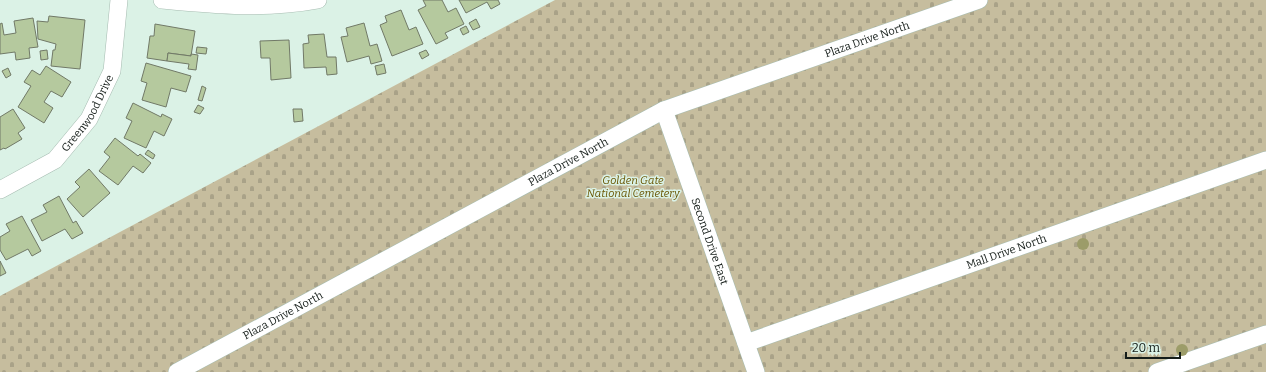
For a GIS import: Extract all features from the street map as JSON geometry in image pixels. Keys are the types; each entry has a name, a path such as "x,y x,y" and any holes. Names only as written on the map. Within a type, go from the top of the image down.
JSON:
{"street":[{"name":"Greenwood Drive","path":"0,190 55,160 89,119 112,70 119,0"},
{"path":"162,0 226,6 294,4 318,0"},
{"name":"Plaza Drive North","path":"178,372 664,110 979,0"},
{"name":"Second Drive East","path":"664,110 756,372"},
{"name":"Mall Drive North","path":"746,343 1266,160"},
{"path":"1157,372 1266,334"}],"green space":[{"name":"Golden Gate National Cemetery","path":"555,0 1266,0 1266,372 0,372 0,296"}],"building":[{"path":"423,0 442,0 448,12 456,8 464,24 445,33 448,38 436,44 418,10 426,6"},
{"path":"459,0 498,0 500,4 491,9 487,2 466,13"},
{"path":"401,10 409,30 416,27 423,44 392,56 380,25 387,22 385,16"},
{"path":"49,16 85,20 80,69 51,66 53,50 55,50 56,44 38,39 37,21 48,22"},
{"path":"33,18 38,47 29,48 30,58 16,60 15,52 0,54 0,24 2,23 4,35 16,33 14,21"},
{"path":"476,19 480,27 473,30 469,23"},
{"path":"364,23 370,46 377,44 382,61 371,64 369,56 347,62 341,37 348,36 346,28"},
{"path":"155,24 195,31 191,56 168,53 167,61 147,58 150,36 154,36"},
{"path":"466,26 469,32 463,35 460,29"},
{"path":"324,34 327,57 336,57 337,74 327,75 326,67 304,68 303,44 309,43 308,35"},
{"path":"289,40 291,78 271,80 270,58 261,58 260,41"},
{"path":"197,47 207,48 206,54 196,53"},
{"path":"47,50 48,59 41,60 40,51"},
{"path":"426,50 429,55 422,59 419,53"},
{"path":"168,53 191,56 191,54 198,55 196,70 188,69 189,64 167,61"},
{"path":"146,63 191,76 186,92 171,88 166,107 142,100 147,83 141,81"},
{"path":"384,64 386,73 377,75 375,66"},
{"path":"46,66 71,82 62,97 51,91 44,102 53,108 44,123 18,107 31,86 24,82 32,70 40,75"},
{"path":"8,68 11,75 6,78 2,71"},
{"path":"202,86 206,88 202,101 198,100"},
{"path":"133,103 161,117 162,114 172,119 164,136 154,131 146,148 124,138 132,121 126,118"},
{"path":"198,105 204,108 200,114 194,112"},
{"path":"13,109 25,128 18,133 22,139 5,149 0,150 0,117"},
{"path":"293,109 302,109 303,121 294,122"},
{"path":"115,138 138,156 140,154 151,163 143,173 133,166 118,185 99,171 110,157 104,152"},
{"path":"148,150 155,155 153,159 145,154"},
{"path":"89,169 110,193 83,217 67,199 80,187 75,182"},
{"path":"59,196 73,223 76,221 83,233 72,239 65,229 42,241 31,220 47,212 43,205"},
{"path":"22,216 41,251 32,256 28,249 6,260 0,250 0,237 10,231 6,224"},
{"path":"0,261 6,273 0,276"}]}
